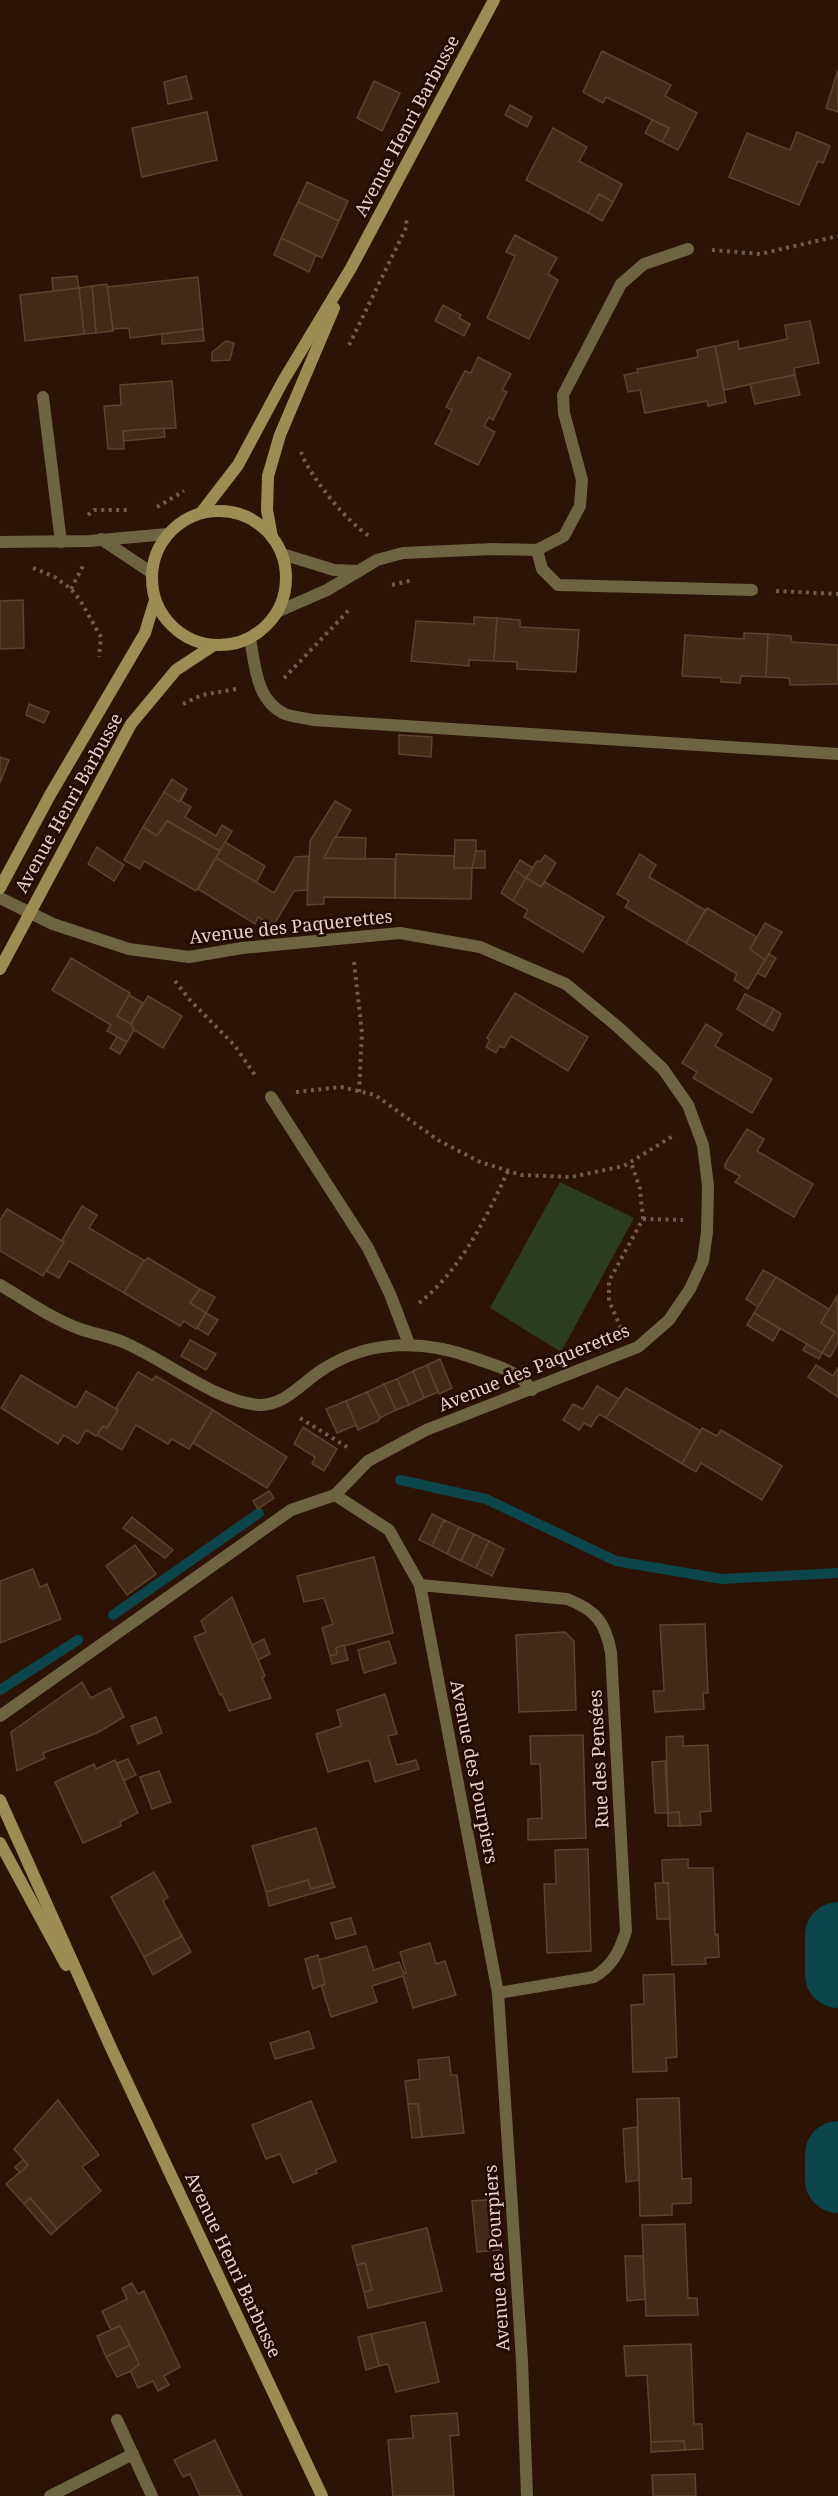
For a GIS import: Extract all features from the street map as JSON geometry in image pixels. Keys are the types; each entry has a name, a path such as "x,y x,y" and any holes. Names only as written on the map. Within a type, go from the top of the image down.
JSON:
{"main road":[{"name":"Avenue Henri Barbusse","path":"201,513 238,465 283,381 351,268 494,0"},
{"name":"Avenue Henri Barbusse","path":"272,537 267,510 268,476 280,435 351,268"},
{"name":"Avenue Henri Barbusse","path":"250,638 232,644 214,645 189,639 168,623 155,600 152,573 157,554 167,534 183,521 201,513 221,511 240,514 257,523 272,537 282,554 288,580 279,611"},
{"name":"Avenue Henri Barbusse","path":"0,888 50,795 145,633 155,600"},
{"path":"250,638 279,611"},
{"name":"Avenue Henri Barbusse","path":"0,969 131,724 176,669 214,645"},
{"name":"Avenue Henri Barbusse","path":"0,1800 112,2050 322,2496"},
{"name":"Avenue Henri Barbusse","path":"0,1843 112,2050"}],"street":[{"path":"279,611 327,590 377,560 403,553 492,549 537,550 564,536 580,507 582,480 564,413 563,395 621,284 644,264 688,249"},
{"path":"43,397 61,542"},
{"path":"0,542 61,542 167,534"},
{"path":"101,540 152,573"},
{"path":"537,550 542,569 558,585 752,590"},
{"path":"282,554 334,570 360,571"},
{"path":"250,638 259,685 272,705 285,714 325,720 838,754"},
{"name":"Avenue des Paquerettes","path":"0,898 53,924 129,949 189,957 242,948 400,933 480,947 566,984 618,1027 663,1069 688,1105 703,1145 708,1186 708,1221 703,1261 690,1289 669,1320 632,1350 426,1431 368,1461 335,1495"},
{"path":"271,1097 368,1248 400,1318 409,1344"},
{"path":"0,1285 61,1320 78,1328 122,1341 222,1395 240,1402 261,1405 276,1402 325,1368 350,1356 378,1347 409,1344 446,1348 516,1373 532,1390"},
{"path":"0,1716 291,1510 335,1495"},
{"name":"Avenue des Pourpiers","path":"335,1495 389,1530 420,1585 498,1993 522,2361 527,2496"},
{"name":"Rue des Pensées","path":"420,1585 567,1599 587,1606 601,1621 611,1652 626,1931 620,1950 605,1970 594,1977 498,1993"},
{"path":"117,2420 152,2496"},
{"path":"50,2496 133,2454"}],"path":[{"path":"346,350 407,226"},
{"path":"688,249 760,254 838,236"},
{"path":"301,442 301,454 316,480 359,530 369,536 379,538"},
{"path":"150,510 162,506 189,488"},
{"path":"94,510 139,510"},
{"path":"71,589 84,564"},
{"path":"27,566 56,577 80,600 101,637 98,663"},
{"path":"388,586 417,579"},
{"path":"752,590 838,594"},
{"path":"282,680 350,609 359,603"},
{"path":"178,708 202,695 238,689"},
{"path":"350,937 362,1033 359,1092"},
{"path":"171,955 174,980 235,1047 271,1097 341,1087 375,1095 438,1140 480,1162 522,1175 571,1176 624,1166 695,1123"},
{"path":"631,1162 640,1189 643,1219 609,1281 609,1301 632,1350"},
{"path":"400,1318 427,1297 450,1270 480,1229 508,1171"},
{"path":"643,1219 708,1221"},
{"path":"276,1402 368,1461"}],"green space":[{"path":"560,1182 634,1218 561,1352 490,1308"}],"building":[{"path":"602,51 671,85 665,96 697,113 678,150 662,142 669,128 606,97 603,103 583,92"},
{"path":"838,70 838,112 826,108"},
{"path":"186,76 192,99 168,104 164,82"},
{"path":"374,81 400,93 382,131 357,118"},
{"path":"510,105 532,117 527,127 505,115"},
{"path":"207,112 217,160 142,177 132,128"},
{"path":"652,120 669,128 662,142 645,133"},
{"path":"553,128 587,147 579,161 622,184 613,202 599,194 588,213 526,180"},
{"path":"797,132 830,146 823,163 818,161 799,205 729,177 747,133 790,150"},
{"path":"307,182 348,201 339,221 298,202"},
{"path":"599,194 613,202 602,221 588,213"},
{"path":"298,202 339,221 322,258 281,238"},
{"path":"515,235 557,258 548,274 558,280 529,339 487,318 515,256 506,252"},
{"path":"281,238 316,255 309,272 274,255"},
{"path":"77,276 79,288 53,292 52,278"},
{"path":"198,277 203,329 130,338 129,328 113,329 107,287"},
{"path":"107,284 113,331 96,333 92,286"},
{"path":"92,286 96,333 84,334 79,288"},
{"path":"79,288 84,334 25,341 20,295"},
{"path":"443,305 461,315 459,318 470,324 464,336 435,321"},
{"path":"810,321 819,363 794,368 795,375 724,390 715,346 738,341 739,349 787,339 785,325"},
{"path":"203,329 204,341 162,344 162,334"},
{"path":"226,341 234,343 230,360 212,361 212,352"},
{"path":"715,346 726,402 708,406 707,401 645,413 640,390 628,392 624,375 638,372 637,369 698,357 697,350"},
{"path":"478,357 511,374 502,390 507,392 493,420 489,417 484,426 495,432 478,465 435,444 452,410 446,407 465,371 471,373"},
{"path":"795,375 800,395 755,404 750,384"},
{"path":"172,381 176,428 123,431 124,449 108,449 104,406 121,405 120,385"},
{"path":"164,428 165,437 124,441 123,431"},
{"path":"23,600 24,648 0,649 0,601"},
{"path":"474,617 497,618 494,661 469,660 469,666 411,661 416,621 474,624"},
{"path":"497,618 520,620 520,627 579,630 576,672 517,669 517,662 494,661"},
{"path":"744,633 768,634 766,677 741,676 740,683 721,682 721,678 682,676 685,635 744,639"},
{"path":"768,634 791,636 792,642 838,645 838,684 790,685 789,678 766,677"},
{"path":"29,704 49,712 44,723 26,715"},
{"path":"399,735 432,737 431,757 399,754"},
{"path":"0,757 9,760 0,783"},
{"path":"172,779 187,789 179,802 164,792"},
{"path":"187,789 181,801 191,807 185,817 216,836 222,825 232,831 220,851 167,821 157,836 143,827 164,792 179,802"},
{"path":"335,801 351,810 324,858 395,859 395,898 324,897 324,904 307,905 310,841"},
{"path":"167,821 220,851 196,891 144,861 140,869 124,860 143,827 157,836"},
{"path":"335,837 366,838 365,859 324,858"},
{"path":"455,840 476,840 476,857 472,868 454,868"},
{"path":"225,842 265,866 256,883 216,858"},
{"path":"97,847 124,865 114,881 88,864"},
{"path":"476,851 485,851 485,868 472,868"},
{"path":"396,854 454,856 454,868 472,868 471,899 395,898"},
{"path":"640,854 656,865 649,877 705,910 686,943 625,907 629,901 617,894"},
{"path":"545,855 556,863 541,887 526,878 537,861 540,862"},
{"path":"309,856 307,890 294,891 273,926 258,917 255,924 198,889 216,858 274,893 295,857"},
{"path":"520,860 533,868 526,878 514,870"},
{"path":"514,870 526,878 513,901 501,893"},
{"path":"526,878 541,887 545,882 604,917 583,952 524,917 528,910 513,901"},
{"path":"707,908 757,937 750,949 765,960 748,989 734,980 737,974 686,943"},
{"path":"765,923 782,932 765,960 750,949"},
{"path":"769,954 776,958 765,977 757,973"},
{"path":"71,958 130,993 117,1016 131,1024 134,1030 127,1042 107,1031 111,1025 52,990"},
{"path":"515,993 588,1037 568,1071 511,1036 504,1048 500,1046 496,1053 486,1047 490,1040 487,1038"},
{"path":"745,994 774,1009 764,1026 737,1009"},
{"path":"129,995 143,1003 131,1024 117,1016"},
{"path":"148,996 182,1016 163,1048 134,1030 131,1024"},
{"path":"774,1009 781,1014 773,1031 764,1026"},
{"path":"706,1024 722,1034 715,1046 772,1079 752,1113 693,1078 697,1072 682,1063"},
{"path":"117,1037 127,1042 120,1054 110,1048"},
{"path":"747,1129 764,1139 757,1151 813,1184 794,1217 735,1182 740,1176 725,1168 725,1164"},
{"path":"82,1206 97,1215 89,1228 145,1261 124,1293 69,1261 59,1278 46,1271"},
{"path":"7,1209 64,1242 43,1276 0,1251 0,1220"},
{"path":"148,1258 200,1289 190,1303 206,1313 196,1329 184,1321 180,1326 124,1293 143,1262"},
{"path":"763,1270 776,1277 758,1307 746,1299"},
{"path":"776,1277 829,1309 821,1323 835,1332 822,1353 754,1313"},
{"path":"200,1289 215,1297 206,1313 190,1303"},
{"path":"837,1296 838,1343 830,1357 822,1353 835,1332 821,1323"},
{"path":"206,1313 218,1320 208,1335 197,1328"},
{"path":"754,1313 780,1329 773,1341 747,1325"},
{"path":"190,1340 216,1354 206,1370 181,1356"},
{"path":"807,1344 822,1353 819,1359 803,1350"},
{"path":"440,1359 452,1388 439,1394 427,1365"},
{"path":"427,1365 438,1392 424,1398 413,1371"},
{"path":"816,1365 833,1376 838,1368 838,1397 808,1377"},
{"path":"413,1371 424,1398 409,1405 397,1379"},
{"path":"138,1372 152,1380 156,1376 213,1410 189,1449 172,1439 168,1444 136,1425 122,1450 97,1435 103,1426 107,1428 118,1410 116,1408"},
{"path":"21,1375 76,1408 86,1391 118,1410 107,1428 103,1426 96,1436 86,1430 78,1444 64,1435 58,1444 1,1408"},
{"path":"397,1379 409,1405 396,1410 384,1384"},
{"path":"384,1384 396,1410 380,1418 367,1392"},
{"path":"597,1386 619,1399 606,1418 599,1414 591,1427 584,1423 579,1430 563,1420 573,1404 583,1409"},
{"path":"626,1388 701,1431 682,1464 606,1418"},
{"path":"367,1392 380,1418 358,1430 346,1401"},
{"path":"346,1401 356,1425 337,1433 326,1409"},
{"path":"213,1410 287,1457 267,1488 193,1443"},
{"path":"303,1427 337,1449 324,1471 312,1464 315,1457 294,1444"},
{"path":"702,1428 717,1436 721,1430 782,1466 762,1500 701,1463 696,1472 682,1464"},
{"path":"269,1491 274,1498 258,1509 253,1501"},
{"path":"432,1514 444,1520 432,1546 419,1540"},
{"path":"132,1517 173,1550 165,1558 123,1528"},
{"path":"444,1520 459,1527 447,1554 432,1546"},
{"path":"459,1527 474,1534 461,1561 447,1554"},
{"path":"474,1534 489,1541 476,1568 461,1561"},
{"path":"489,1541 504,1549 492,1576 476,1568"},
{"path":"135,1545 156,1574 127,1595 106,1566"},
{"path":"374,1557 393,1633 336,1648 337,1654 330,1656 322,1628 333,1624 324,1598 304,1602 297,1576"},
{"path":"33,1569 40,1587 47,1584 61,1619 0,1643 0,1581"},
{"path":"232,1597 265,1676 262,1677 271,1698 229,1711 194,1637 206,1632 201,1621"},
{"path":"705,1624 708,1693 703,1693 704,1709 655,1712 653,1691 664,1691 660,1625"},
{"path":"565,1632 574,1641 576,1710 519,1712 516,1635"},
{"path":"264,1639 270,1654 258,1660 252,1645"},
{"path":"389,1641 396,1663 364,1673 358,1650"},
{"path":"344,1645 348,1660 332,1664 330,1656 337,1654 336,1648"},
{"path":"82,1682 91,1698 110,1688 124,1717 97,1733 43,1753 45,1758 17,1771 11,1732"},
{"path":"385,1694 397,1734 388,1736 397,1765 416,1760 419,1769 375,1782 369,1760 328,1772 316,1734 341,1726 337,1710"},
{"path":"156,1717 162,1733 138,1744 131,1726"},
{"path":"583,1735 586,1838 528,1840 528,1819 542,1818 540,1764 531,1764 530,1736"},
{"path":"683,1736 683,1746 708,1745 711,1811 700,1812 701,1825 680,1826 679,1812 668,1813 666,1737"},
{"path":"128,1759 136,1775 123,1781 117,1763"},
{"path":"115,1760 138,1813 120,1822 121,1826 83,1843 55,1782 94,1764 96,1769"},
{"path":"665,1761 668,1813 655,1813 652,1762"},
{"path":"159,1771 171,1802 152,1809 140,1777"},
{"path":"679,1812 680,1826 668,1826 668,1813"},
{"path":"316,1828 333,1883 311,1889 308,1880 266,1892 252,1846"},
{"path":"588,1849 591,1951 547,1953 544,1884 556,1884 555,1850"},
{"path":"688,1859 688,1868 713,1868 715,1935 718,1934 719,1957 705,1958 706,1964 672,1965 668,1883 663,1883 662,1860"},
{"path":"154,1872 168,1897 163,1901 182,1936 144,1957 111,1897"},
{"path":"308,1880 311,1889 333,1883 335,1887 269,1906 266,1892"},
{"path":"655,1883 668,1883 670,1919 657,1919"},
{"path":"351,1918 356,1934 336,1939 331,1923"},
{"path":"182,1936 191,1952 153,1975 144,1957"},
{"path":"430,1943 436,1964 445,1961 456,1995 413,2008 403,1976 372,1986 377,2002 331,2017 321,1985 325,1984 318,1960 366,1946 374,1970 399,1962 404,1974 406,1973 400,1952"},
{"path":"318,1955 325,1984 313,1989 305,1959"},
{"path":"674,1974 677,2057 666,2058 667,2071 633,2072 631,2005 644,2004 643,1975"},
{"path":"309,2031 314,2048 275,2059 270,2043"},
{"path":"449,2057 451,2075 457,2075 464,2133 422,2137 418,2104 408,2104 405,2081 420,2079 418,2060"},
{"path":"679,2098 682,2179 691,2178 691,2203 672,2204 672,2215 640,2216 637,2099"},
{"path":"58,2100 99,2155 82,2167 101,2191 57,2229 30,2198 24,2204 6,2184 28,2165 14,2149"},
{"path":"311,2101 336,2161 316,2170 317,2173 293,2183 280,2154 266,2159 252,2125"},
{"path":"408,2104 418,2104 422,2137 412,2138"},
{"path":"637,2127 639,2180 626,2182 623,2129"},
{"path":"23,2160 28,2165 20,2173 15,2167"},
{"path":"30,2198 57,2229 51,2235 24,2204"},
{"path":"496,2199 500,2250 477,2252 472,2201"},
{"path":"685,2224 688,2298 697,2298 698,2315 646,2316 642,2225"},
{"path":"427,2228 442,2291 368,2308 364,2292 372,2290 365,2263 357,2265 352,2246"},
{"path":"625,2256 643,2256 645,2299 627,2301"},
{"path":"365,2263 372,2290 364,2292 357,2265"},
{"path":"132,2283 138,2294 144,2291 180,2367 164,2376 169,2385 158,2391 153,2381 138,2388 130,2370 139,2364 120,2326 111,2330 102,2311 127,2299 122,2288"},
{"path":"425,2322 439,2382 396,2392 388,2364 379,2366 371,2334"},
{"path":"120,2326 130,2345 106,2357 97,2336"},
{"path":"371,2334 379,2366 366,2370 358,2337"},
{"path":"691,2344 694,2424 702,2424 703,2449 685,2450 684,2441 651,2442 647,2375 626,2376 624,2346"},
{"path":"130,2345 139,2364 131,2371 117,2377 106,2357"},
{"path":"457,2413 459,2435 450,2436 454,2496 393,2496 388,2440 413,2438 411,2416"},
{"path":"215,2440 242,2496 200,2496 190,2474 183,2477 174,2460"},
{"path":"684,2441 685,2450 651,2452 651,2442"},
{"path":"695,2474 696,2496 653,2496 652,2475"}],"waterway":[{"path":"400,1480 486,1499 616,1561 722,1579 838,1573"},
{"path":"113,1615 259,1513"},
{"path":"0,1690 78,1640"},
{"path":"838,1935 838,1975"},
{"path":"838,2154 838,2180"}]}
